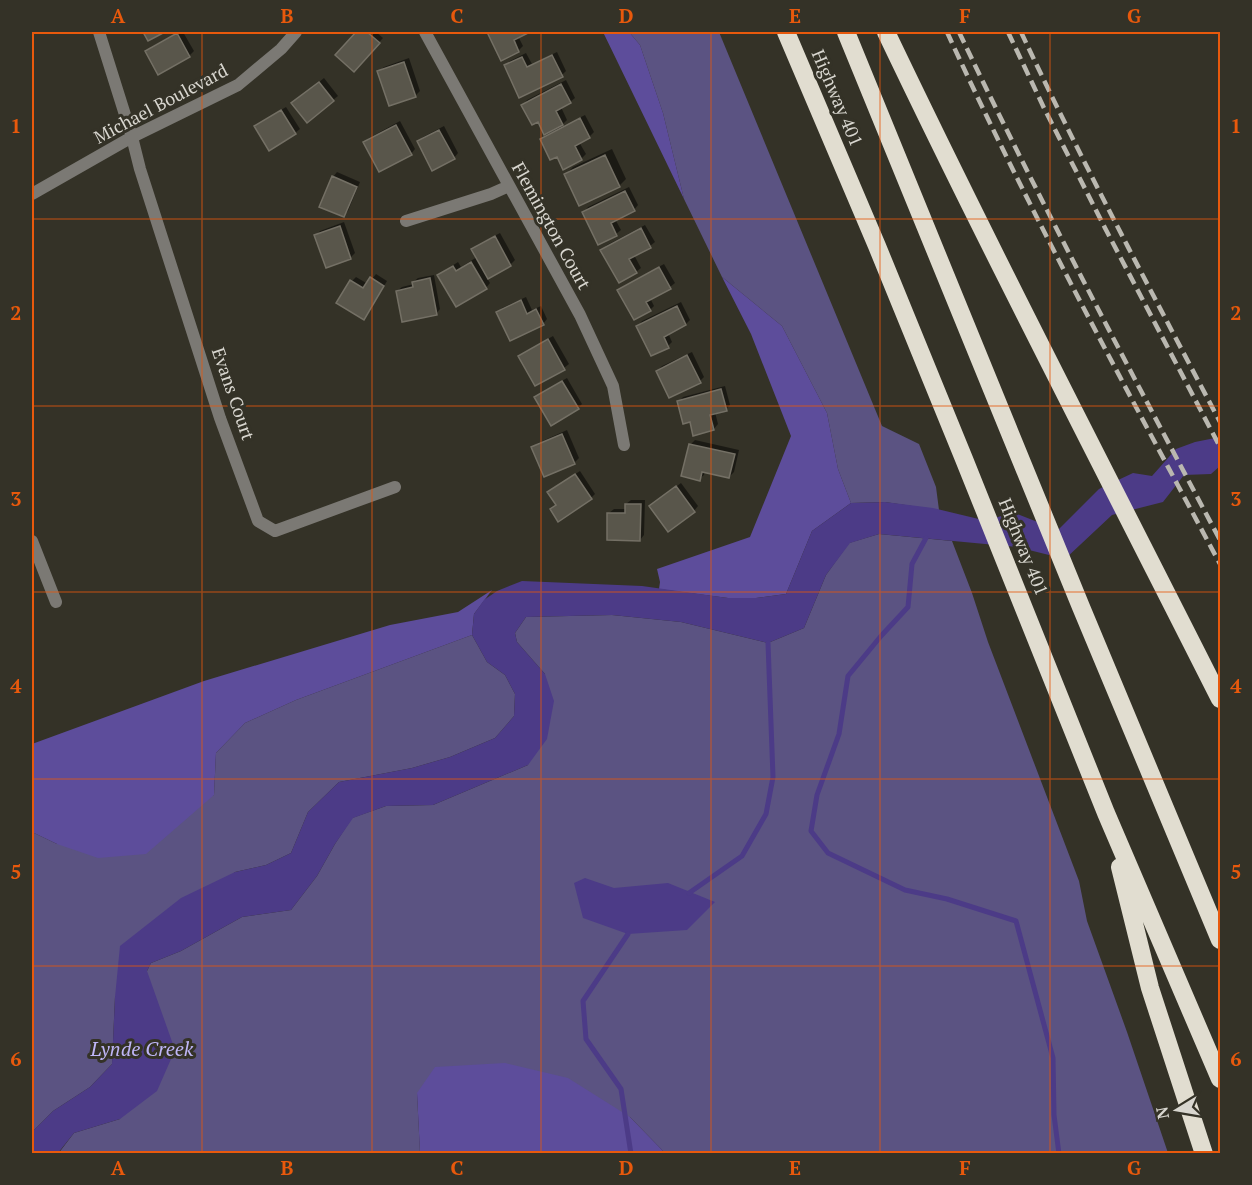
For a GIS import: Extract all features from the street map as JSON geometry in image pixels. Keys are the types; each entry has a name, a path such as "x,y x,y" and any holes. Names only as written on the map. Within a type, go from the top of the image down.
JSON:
{"highway":[{"name":"Highway 401","path":"786,32 877,246 1106,813 1221,1079"},
{"name":"Highway 401","path":"846,32 1081,607 1221,940"},
{"path":"886,32 1085,434 1221,699"},
{"path":"1106,813 1150,988 1203,1154"}],"street":[{"path":"99,32 132,137"},
{"name":"Michael Boulevard","path":"32,194 132,137 238,85 281,49 296,32"},
{"name":"Flemington Court","path":"425,32 580,315 613,386 624,445"},
{"name":"Evans Court","path":"132,137 140,169 220,418 258,520 275,531 395,487"},
{"path":"406,222 509,186"},
{"path":"32,541 56,602"}],"shaded area":[{"path":"603,32 629,32 640,45 663,113 684,199"},
{"path":"629,32 719,32 882,426 919,444 936,487 939,510 885,502 851,503 838,469 827,413 782,326 722,277 684,199 663,113 640,45"},
{"path":"722,277 782,326 827,413 838,469 851,503 812,531 786,594 756,598 728,598 659,589 657,569 750,537 791,436 751,334"},
{"path":"879,534 952,541 1079,881 1087,921 1168,1153 665,1153 630,1117 417,1093 420,1153 58,1154 74,1133 120,1119 147,971 151,963 181,951 242,917 291,910 317,876 352,818 386,806 433,805 528,765 545,674 517,642 515,633 526,617 612,615 681,622 768,643 804,628 826,575 849,543"},
{"path":"492,590 474,614 472,635 296,700 245,723 216,753 214,795 146,854 98,858 57,844 32,832 32,744 204,681 390,625 458,612"},
{"path":"472,635 487,662 505,675 515,694 514,716 495,738 450,757 412,768 339,782 308,812 291,853 266,865 235,872 115,997 112,1064 90,1087 53,1111 32,1132 32,832 57,844 214,795 216,753 245,723 296,700"},
{"path":"505,1063 568,1078 630,1117 665,1153 420,1153 417,1093 435,1067"}],"water":[{"name":"Lynde Creek","path":"1220,437 1220,466 1211,474 1184,475 1163,502 1112,515 1065,559 1017,547 879,534 850,543 826,575 804,628 768,643 681,622 612,615 526,617 515,633 517,642 545,674 554,701 547,739 528,765 433,805 386,806 353,818 317,876 291,910 242,917 181,951 151,963 147,971 175,1050 157,1091 120,1119 74,1133 58,1153 32,1154 32,1132 53,1111 90,1087 112,1064 120,946 181,898 235,872 266,865 291,853 308,812 339,782 412,768 450,757 495,738 514,716 515,694 505,675 487,662 472,635 474,614 484,600 497,591 522,581 642,586 728,598 756,598 786,594 812,531 851,503 885,502 933,508 987,521 1012,512 1058,530 1099,489 1133,473 1152,476 1176,449"},
{"path":"585,878 614,888 668,883 715,902 687,930 628,934 583,918 574,883"}],"building":[{"path":"143,32 165,32 148,41"},
{"path":"356,32 367,32 380,43 354,72 335,55"},
{"path":"487,32 530,32 514,40 519,52 501,61"},
{"path":"177,33 190,57 158,75 145,51"},
{"path":"552,55 563,77 519,98 504,65 522,57 527,67"},
{"path":"404,62 416,97 389,106 377,71"},
{"path":"319,82 334,101 307,123 291,103"},
{"path":"561,84 571,103 556,111 563,125 544,135 538,122 532,125 521,105"},
{"path":"281,110 296,134 269,151 254,126"},
{"path":"580,118 590,138 575,146 582,160 563,170 557,157 550,160 540,139"},
{"path":"396,125 412,155 379,172 363,142"},
{"path":"439,130 455,159 432,171 417,141"},
{"path":"605,155 620,187 579,206 564,174"},
{"path":"332,176 357,187 344,217 319,207"},
{"path":"625,191 635,211 611,223 617,236 598,245 582,212"},
{"path":"340,226 351,259 326,268 314,235"},
{"path":"641,228 651,248 629,259 637,273 619,283 600,250"},
{"path":"495,236 511,266 488,279 471,249"},
{"path":"471,262 487,289 456,307 437,275 453,266 456,271"},
{"path":"659,267 671,289 646,302 651,311 634,320 617,290"},
{"path":"370,277 384,286 364,320 336,303 350,280 363,288"},
{"path":"430,278 437,315 402,322 396,291 413,287 412,282"},
{"path":"521,300 527,314 536,309 544,325 510,341 496,312"},
{"path":"677,306 686,325 664,337 669,348 651,356 636,326"},
{"path":"548,339 565,370 535,386 518,356"},
{"path":"687,355 701,383 669,398 656,371"},
{"path":"562,381 579,409 551,426 534,397"},
{"path":"721,389 727,411 710,415 714,430 693,436 690,422 683,424 677,401"},
{"path":"562,434 575,464 544,477 531,447"},
{"path":"689,444 735,454 729,478 702,472 700,481 681,476"},
{"path":"575,474 592,499 558,522 550,509 556,505 547,492"},
{"path":"676,486 695,512 668,532 649,506"},
{"path":"625,504 641,504 640,541 607,540 607,513 625,513"}],"waterway":[{"path":"926,538 912,564 908,607 848,676 839,734 817,795 811,831 828,853 905,890 947,899 1016,921 1053,1058 1054,1115 1059,1154"},
{"path":"689,893 742,856 766,814 773,777 768,643"},
{"path":"628,934 583,1001 586,1039 621,1089 631,1154"}],"railway":[{"path":"947,32 1011,167 1220,564"},
{"path":"959,32 1054,224 1220,540"},
{"path":"1008,32 1105,228 1220,447"},
{"path":"1021,32 1093,179 1220,422"}]}
